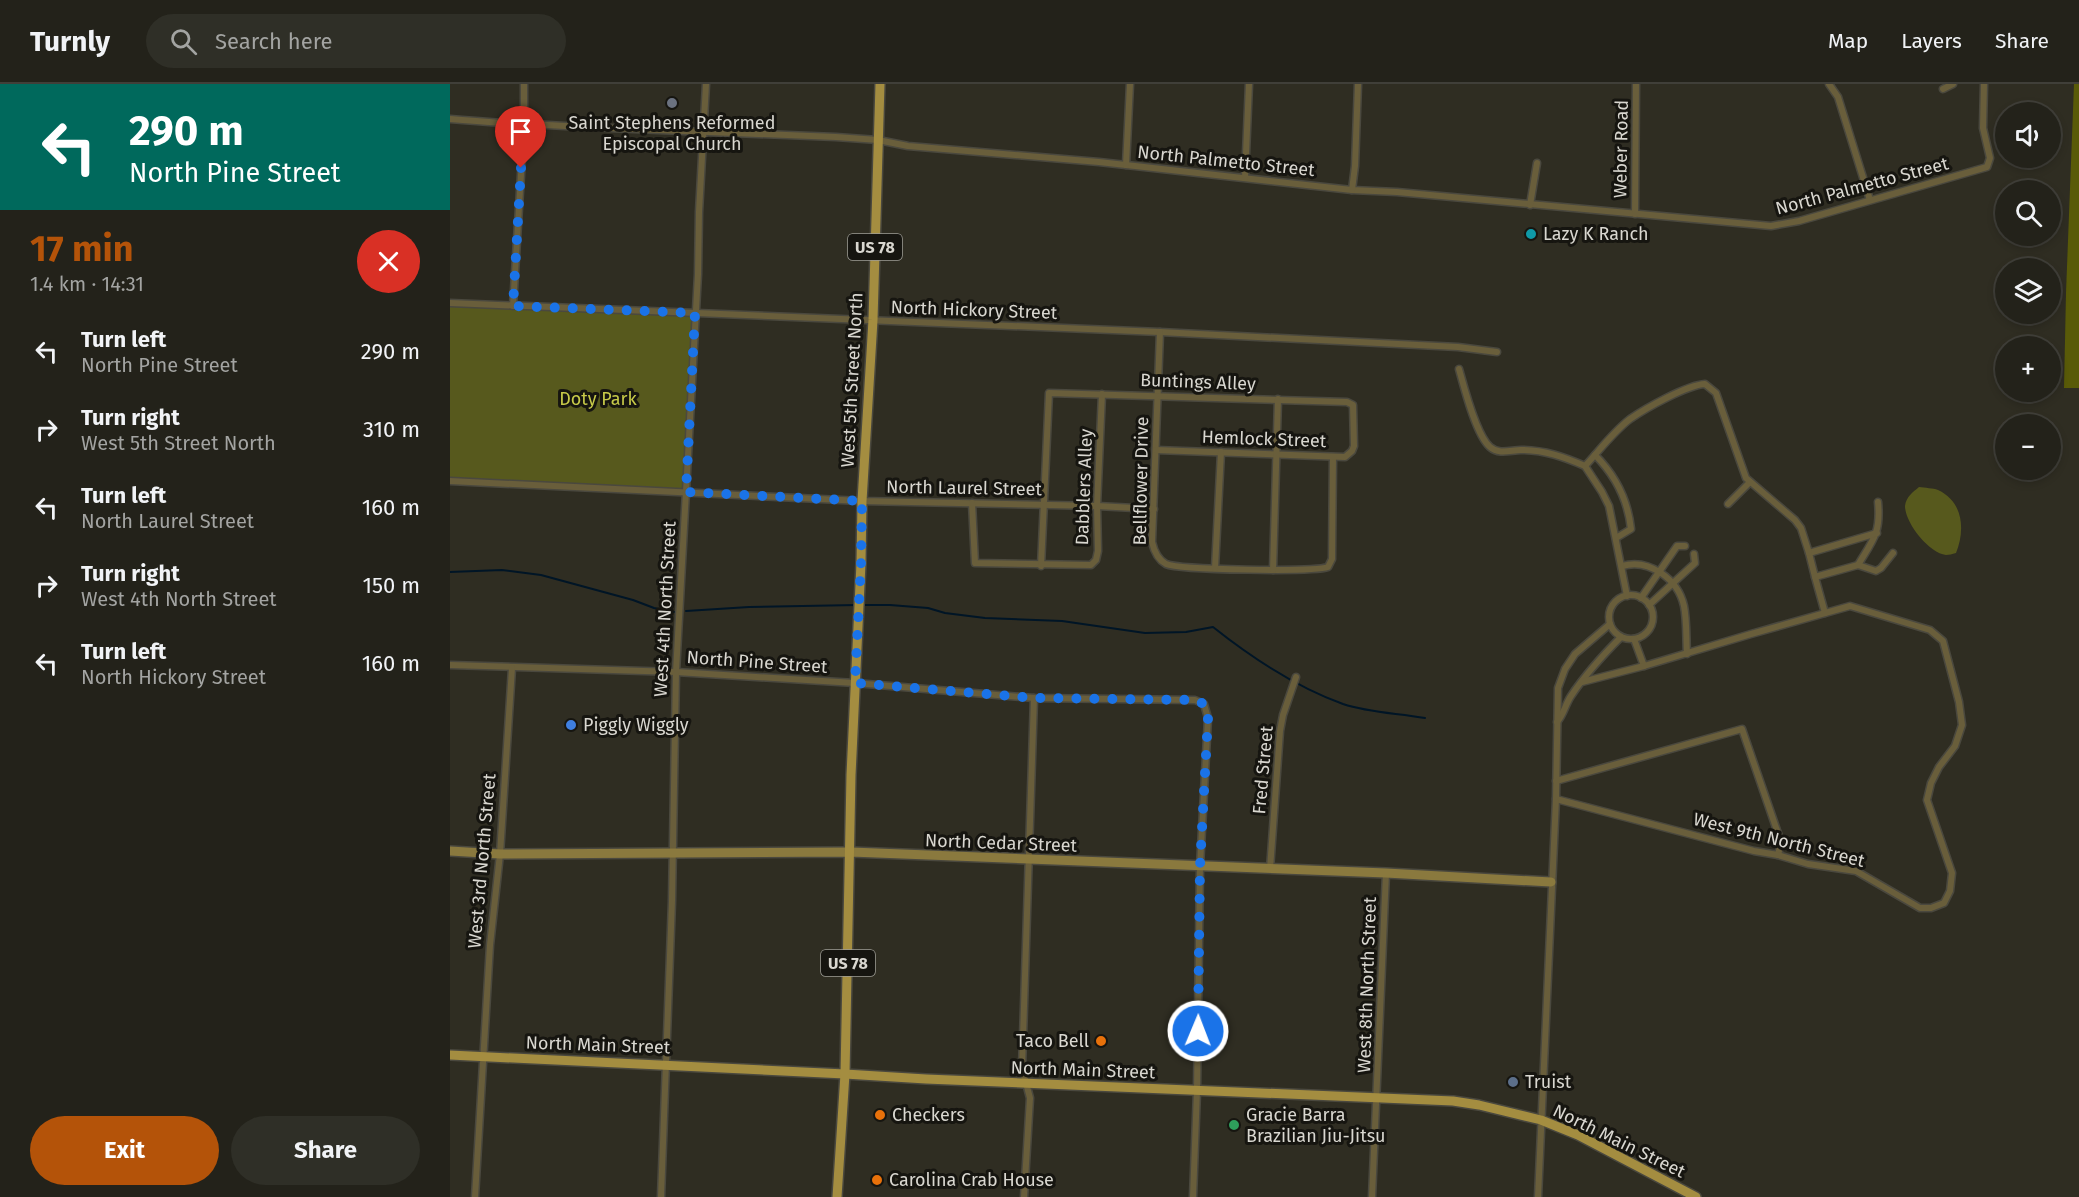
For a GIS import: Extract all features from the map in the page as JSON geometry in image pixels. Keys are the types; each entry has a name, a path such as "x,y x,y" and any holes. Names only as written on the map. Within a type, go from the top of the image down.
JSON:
{"main road":[{"name":"West 5th Street North","path":"845,1074 850,814 862,501 873,320 880,84"},
{"name":"North Main Street","path":"450,1055 1027,1084 1452,1101 1541,1120 1578,1136 1695,1197"},
{"name":"US 78","path":"837,1197 845,1074"}],"street":[{"path":"513,306 524,124 524,84"},
{"name":"West 4th North Street","path":"660,1197 667,1065 676,672 706,84"},
{"path":"1126,165 1130,84"},
{"path":"1245,177 1249,84"},
{"path":"1352,190 1358,84"},
{"name":"Weber Road","path":"1635,214 1636,84"},
{"path":"1829,84 1838,97 1870,200"},
{"path":"1943,89 1953,84"},
{"name":"North Palmetto Street","path":"450,118 524,124 590,125 610,128 878,140 908,146 1126,165 1352,190 1771,225 1799,220 1983,169 1989,164 1983,128 1984,84"},
{"path":"1530,205 1537,163"},
{"name":"North Hickory Street","path":"450,303 1160,332 1458,347 1497,352"},
{"name":"Bellflower Drive","path":"1160,332 1152,542 1155,554 1167,564 1187,567 1273,570 1323,569 1330,563 1333,457"},
{"path":"1459,369 1468,401 1485,440 1491,448 1507,452 1520,450 1546,452 1585,466 1609,506 1627,596"},
{"path":"1585,466 1629,420 1674,395 1698,384 1705,384 1716,393 1746,478 1795,520 1801,528 1825,613"},
{"name":"Buntings Alley","path":"1044,505 1049,393 1347,402"},
{"name":"Dabblers Alley","path":"1041,566 1091,565 1096,560 1102,394"},
{"path":"1273,570 1278,399"},
{"name":"Hemlock Street","path":"1156,450 1345,457 1354,446 1353,405 1347,402"},
{"path":"1215,568 1221,452"},
{"path":"1595,455 1605,464 1615,481 1625,500 1630,518 1631,529 1616,538"},
{"name":"North Laurel Street","path":"450,481 862,501 1154,509"},
{"path":"1728,504 1750,482"},
{"path":"1858,565 1877,533 1880,520 1878,502"},
{"path":"972,503 975,564 1041,566 1044,505"},
{"path":"1809,553 1877,533"},
{"path":"1641,598 1677,546 1685,546"},
{"path":"1815,576 1858,565 1876,571 1893,553"},
{"path":"1649,605 1695,563 1694,554"},
{"path":"1622,566 1638,563 1659,571 1680,594 1684,606 1687,654"},
{"path":"1627,596 1641,598 1649,605 1653,619 1652,626 1642,637 1634,639 1621,637 1615,633 1610,624 1609,613 1612,606 1617,600 1627,596"},
{"name":"West 9th North Street","path":"1556,799 1808,864 1856,871 1920,908 1931,908 1944,903 1950,891 1952,873 1927,800 1931,783 1939,767 1955,746 1962,725 1959,702 1943,641 1924,627 1850,606 1582,682"},
{"path":"1538,1197 1556,799 1557,694 1564,669 1575,654 1610,624"},
{"path":"1557,722 1582,682 1621,637"},
{"path":"1634,639 1644,666"},
{"name":"North Pine Street","path":"450,665 676,672 855,683 1034,698 1195,700 1204,704 1208,718 1200,866"},
{"name":"West 3rd North Street","path":"475,1197 490,945 500,854 512,668"},
{"name":"Fred Street","path":"1270,869 1280,732 1283,715 1296,677"},
{"path":"1557,694 1570,698"},
{"path":"1024,1197 1030,1098 1022,1068 1034,698"},
{"path":"1556,781 1742,729 1780,842 1778,855"},
{"name":"North Cedar Street","path":"450,851 500,854 851,852 1386,873 1551,882"},
{"path":"1193,1197 1200,866"},
{"name":"West 8th North Street","path":"1372,1197 1386,873"}],"green space":[{"name":"Doty Park","path":"450,303 695,313 686,492 450,481"},
{"path":"1919,487 1938,490 1947,495 1957,509 1961,536 1956,553 1946,555 1932,549 1909,521 1905,506 1910,495"}],"shaded area":[{"path":"2074,84 2079,84 2079,388 2064,388 2066,293"}],"waterway":[{"path":"450,572 502,570 541,575 674,612"},
{"path":"686,611 857,605"},
{"path":"862,605 928,608 945,613 985,618 1062,621 1145,633 1186,632 1213,627 1275,671 1326,697 1363,709 1425,718"}],"place":[{"name":"Saint Stephens Reformed Episcopal Church","path":"672,103"},
{"name":"Lazy K Ranch","path":"1531,234"},
{"name":"Piggly Wiggly","path":"571,725"},
{"name":"Taco Bell","path":"1101,1041"},
{"name":"Truist","path":"1513,1082"},
{"name":"Checkers","path":"880,1115"},
{"name":"Gracie Barra Brazilian Jiu-Jitsu","path":"1234,1125"},
{"name":"Carolina Crab House","path":"877,1180"}],"route":[{"path":"521,168 513,306 695,313 686,492 862,501 855,683 1034,698 1195,700 1204,704 1208,718 1200,866 1198,1031"}]}
